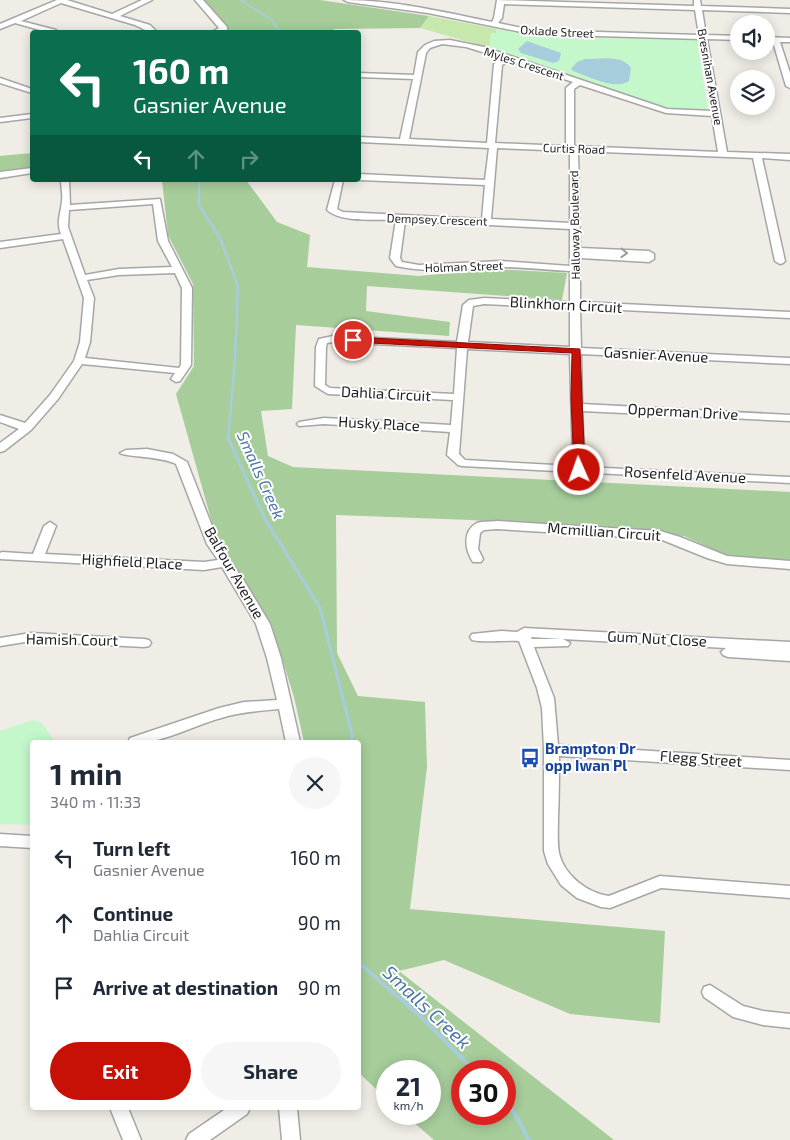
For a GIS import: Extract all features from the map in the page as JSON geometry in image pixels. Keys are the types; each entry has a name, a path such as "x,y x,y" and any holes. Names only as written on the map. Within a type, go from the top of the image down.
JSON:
{"street":[{"path":"113,16 148,0"},
{"path":"198,0 224,29 221,30"},
{"name":"Oxlade Street","path":"348,0 430,8 494,25 530,32 730,38"},
{"path":"0,27 62,1 147,27 150,30"},
{"path":"494,25 498,18 500,1 697,4 790,11"},
{"name":"Bresnihan Avenue","path":"697,4 723,154"},
{"path":"14,21 46,30"},
{"path":"789,82 776,40 790,40"},
{"name":"Myles Crescent","path":"404,142 422,52 436,44 459,44 508,58 666,111 717,114"},
{"path":"486,222 498,64 508,58"},
{"path":"361,75 418,78"},
{"path":"0,80 30,90"},
{"name":"Halloway Boulevard","path":"577,351 576,253 570,88 578,82"},
{"path":"0,120 30,116"},
{"name":"Curtis Road","path":"361,140 790,157"},
{"path":"757,156 780,261"},
{"path":"0,175 30,170"},
{"path":"361,177 490,183"},
{"path":"0,449 27,428 54,397 79,362 85,342 90,298 63,227 62,216 66,208 65,182"},
{"name":"Dempsey Crescent","path":"338,182 332,207 334,212 346,216 575,226"},
{"path":"66,208 157,201 163,241 187,288 187,360 179,375 79,362"},
{"name":"Holman Street","path":"401,218 395,258 399,264 409,267 438,268 501,264 576,269"},
{"path":"0,245 66,236"},
{"path":"576,253 648,254 649,259 576,253"},
{"path":"82,278 118,272 178,270"},
{"name":"Blinkhorn Circuit","path":"455,429 467,306 473,302 576,303 790,316"},
{"name":"Dahlia Circuit","path":"459,397 328,391 320,386 321,347 323,341 333,339 462,346"},
{"name":"Gasnier Avenue","path":"462,346 790,361"},
{"path":"577,351 579,470"},
{"name":"Opperman Drive","path":"577,407 790,418"},
{"path":"0,418 27,428"},
{"name":"Husky Place","path":"303,424 324,421 455,429"},
{"name":"Rosenfeld Avenue","path":"455,429 452,455 462,463 790,480"},
{"name":"Balfour Avenue","path":"126,454 136,452 171,456 181,462 213,544 240,584 263,624 274,658 293,740"},
{"name":"Mcmillian Circuit","path":"477,559 472,549 474,532 481,526 497,525 660,535 681,540 704,552 727,560 790,565"},
{"path":"38,557 50,526"},
{"name":"Highfield Place","path":"2,556 204,566 225,563"},
{"name":"Gum Nut Close","path":"477,637 501,635 550,642 790,656"},
{"name":"Hamish Court","path":"0,642 31,637 144,643"},
{"path":"525,638 546,695 552,750 551,847 554,863 559,872 591,899 610,902 653,883 670,882 790,892"},
{"name":"Gum Nut Close","path":"525,638 790,647"},
{"path":"141,740 218,713 244,707 285,704"},
{"name":"Flegg Street","path":"552,750 790,765"},
{"path":"0,840 30,842"},
{"path":"710,992 739,1012 763,1018 790,1021"},
{"path":"120,1110 132,1140"},
{"path":"195,1140 238,1110"},
{"path":"288,1110 291,1140"}],"green space":[{"path":"195,0 320,0 429,16 420,28 220,30"},
{"path":"429,16 497,29 496,33 491,33 490,48 420,28"},
{"path":"497,29 522,34 697,40 708,110 670,109 490,48 491,33 496,33"},
{"path":"30,153 30,167 0,172 0,156"},
{"path":"162,182 247,182 277,222 310,235 307,267 419,276 493,269 567,273 562,300 367,286 366,311 450,322 449,336 296,325 292,409 261,411 268,456 293,467 790,492 790,560 728,556 684,536 471,520 336,515 337,653 358,696 425,702 427,767 410,909 665,931 660,1023 570,1014 444,960 399,971 512,1060 451,1060 451,1125 516,1125 516,1063 614,1140 434,1140 417,1125 441,1125 441,1060 376,1060 376,1089 361,1075 361,740 304,740 294,697 272,626 216,537 176,394 194,366 193,284 168,235"},
{"path":"33,720 42,723 54,740 30,740 30,825 0,824 0,731"}],"water":[{"path":"527,41 561,53 559,61 553,63 521,53 518,49"},
{"path":"610,58 622,61 631,68 629,81 623,84 609,84 571,69 577,62 585,59"}],"waterway":[{"name":"Smalls Creek","path":"241,0 272,20 279,30"},
{"name":"Smalls Creek","path":"199,182 199,205 221,240 238,287 235,360 228,438"},
{"name":"Smalls Creek","path":"228,438 265,519 320,608 352,734 351,740"},
{"name":"Smalls Creek","path":"361,965 419,1015 464,1060"},
{"name":"Smalls Creek","path":"516,1116 529,1140"}],"place":[{"name":"Brampton Dr opp Iwan Pl","path":"530,758"}],"route":[{"path":"353,340 577,351 576,399 579,470"}]}
